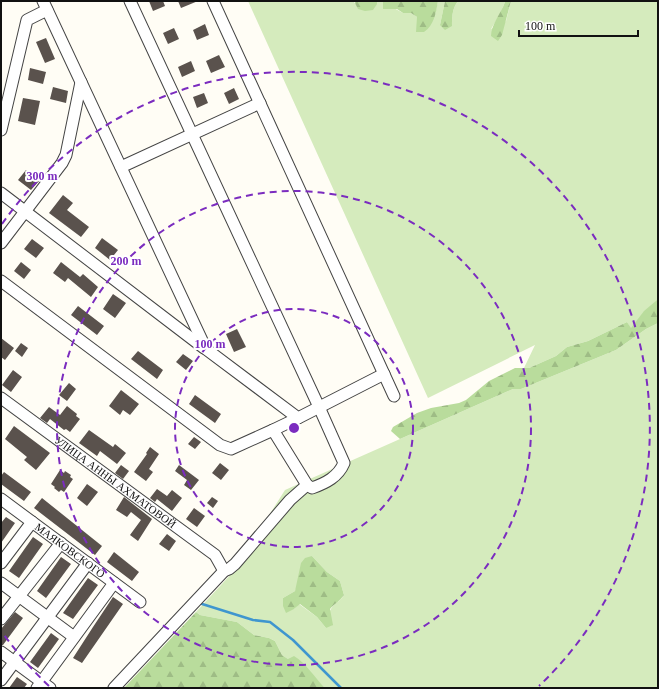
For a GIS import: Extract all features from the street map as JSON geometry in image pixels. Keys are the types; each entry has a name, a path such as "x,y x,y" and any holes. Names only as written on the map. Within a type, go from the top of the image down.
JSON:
{"lane":[{"path":"130,1 319,407 344,463 341,471 333,479 312,488 307,485 273,430"},
{"path":"213,1 394,396"},
{"path":"1,130 27,20 45,5 206,349"},
{"path":"1,243 62,163 66,155 81,82"},
{"path":"121,167 260,103"},
{"path":"1,192 298,418"},
{"path":"1,281 220,445 231,449 298,418 384,374"},
{"name":"УЛИЦА АННЫ АХМАТОВОЙ","path":"1,398 216,556 224,571"},
{"path":"114,688 224,571 235,564 290,500 307,485"},
{"name":"МАЯКОВСКОГО","path":"1,501 88,562 140,602"},
{"path":"1,563 32,522"},
{"path":"1,620 60,543"},
{"path":"1,680 88,562"},
{"path":"1,583 74,637"},
{"path":"1,652 43,686 74,637 114,583"}],"green space":[{"path":"248,1 354,1 354,3 377,4 377,1 385,1 383,2 403,13 411,13 417,17 435,15 438,1 445,1 440,25 452,26 453,10 458,1 504,1 505,2 499,16 491,29 506,21 511,1 658,1 658,299 644,312 631,329 627,322 588,341 567,347 556,356 529,368 524,368 535,345 428,398"},
{"path":"354,1 377,1 377,4 373,10 365,11 358,9"},
{"path":"438,1 430,26 424,32 416,32 417,17 411,13 403,13 397,9 383,9 383,2"},
{"path":"445,1 458,1 453,10 452,26 445,30 440,25"},
{"path":"504,1 511,1 502,35 498,41 491,36 491,32 505,2"},
{"path":"658,299 658,323 646,329 616,350 521,389 513,389 400,439 391,431 393,427 417,413 431,408 459,403 466,400 489,381 515,368 529,368 556,356 567,347 588,341 627,322 631,328 644,311"},
{"path":"658,323 658,688 325,688 314,677 282,655 275,641 269,638 254,635 237,622 200,615 196,612 233,572 285,490 513,389 521,389 616,350 646,329","holes":["312,556 327,572 340,581 344,595 331,608 326,628 317,617 299,604 294,609 283,598 295,591"]},
{"path":"312,556 327,572 340,581 344,595 330,609 333,625 326,628 317,617 300,604 286,613 283,606 283,598 295,591 301,563 305,558"},
{"path":"196,612 200,615 237,622 254,635 269,638 275,641 282,655 288,659 294,656 298,659 325,688 124,688"}],"building":[{"path":"149,1 163,1 165,6 153,11"},
{"path":"178,1 198,1 181,8"},
{"path":"205,24 209,35 197,40 193,30"},
{"path":"174,28 179,39 168,44 163,33"},
{"path":"46,38 55,59 45,63 36,42"},
{"path":"219,55 225,67 211,73 206,61"},
{"path":"191,61 195,71 182,77 178,67"},
{"path":"30,68 46,72 43,84 28,80"},
{"path":"53,87 68,91 66,103 50,99"},
{"path":"234,88 239,99 229,104 224,93"},
{"path":"204,93 208,103 197,108 193,97"},
{"path":"23,98 40,101 35,125 18,121"},
{"path":"26,170 39,181 31,190 18,180"},
{"path":"63,195 73,203 67,210 89,227 81,237 49,213"},
{"path":"102,238 118,250 110,260 95,248"},
{"path":"32,239 44,248 36,258 24,249"},
{"path":"21,262 31,270 24,279 14,271"},
{"path":"61,262 80,277 83,274 98,287 91,297 68,278 65,282 53,273"},
{"path":"113,294 126,303 115,318 103,309"},
{"path":"78,306 104,326 97,335 71,315"},
{"path":"237,329 246,347 234,352 226,334"},
{"path":"1,338 14,348 5,360 1,357"},
{"path":"21,343 28,348 22,357 15,351"},
{"path":"138,351 163,370 157,379 131,359"},
{"path":"183,354 193,361 186,370 176,362"},
{"path":"13,370 22,377 11,392 2,385"},
{"path":"69,383 76,389 67,401 59,395"},
{"path":"121,390 139,404 130,415 123,410 120,415 109,406"},
{"path":"195,395 221,414 215,423 189,404"},
{"path":"67,406 77,414 76,416 80,419 70,432 66,429 64,430 50,419 47,423 40,418 49,407 60,415"},
{"path":"14,426 50,453 36,470 24,460 27,457 5,439"},
{"path":"89,430 113,447 115,444 126,453 117,464 100,451 97,456 79,443"},
{"path":"194,437 201,442 195,449 188,444"},
{"path":"150,447 159,454 149,469 153,472 146,481 134,472 147,454 146,453"},
{"path":"220,463 229,470 221,480 212,473"},
{"path":"121,465 129,471 123,479 115,473"},
{"path":"179,465 199,480 191,490 184,485 187,480 175,471"},
{"path":"60,470 71,475 70,477 73,479 64,492 61,490 59,492 51,484"},
{"path":"4,472 31,492 24,501 1,484 1,476"},
{"path":"87,484 98,492 87,506 77,498"},
{"path":"157,489 167,496 172,490 182,498 172,511 157,499 155,502 150,498"},
{"path":"124,497 152,519 138,541 130,535 141,520 131,512 127,517 116,510"},
{"path":"212,497 218,501 213,508 207,503"},
{"path":"42,498 102,546 95,555 34,508"},
{"path":"194,508 205,516 197,527 186,519"},
{"path":"6,517 15,523 1,543 1,523"},
{"path":"167,534 176,541 169,551 159,544"},
{"path":"33,537 43,544 19,578 9,571"},
{"path":"114,552 139,572 132,581 107,562"},
{"path":"61,557 71,564 46,598 37,591"},
{"path":"88,578 98,585 73,619 63,613"},
{"path":"113,597 123,604 82,663 73,658 93,627"},
{"path":"15,612 23,618 3,645 1,645 1,629"},
{"path":"51,633 59,639 38,668 30,662"},
{"path":"17,677 27,684 24,688 9,688"}],"waterway":[{"path":"199,603 253,620 270,622 293,640 341,688"}]}
